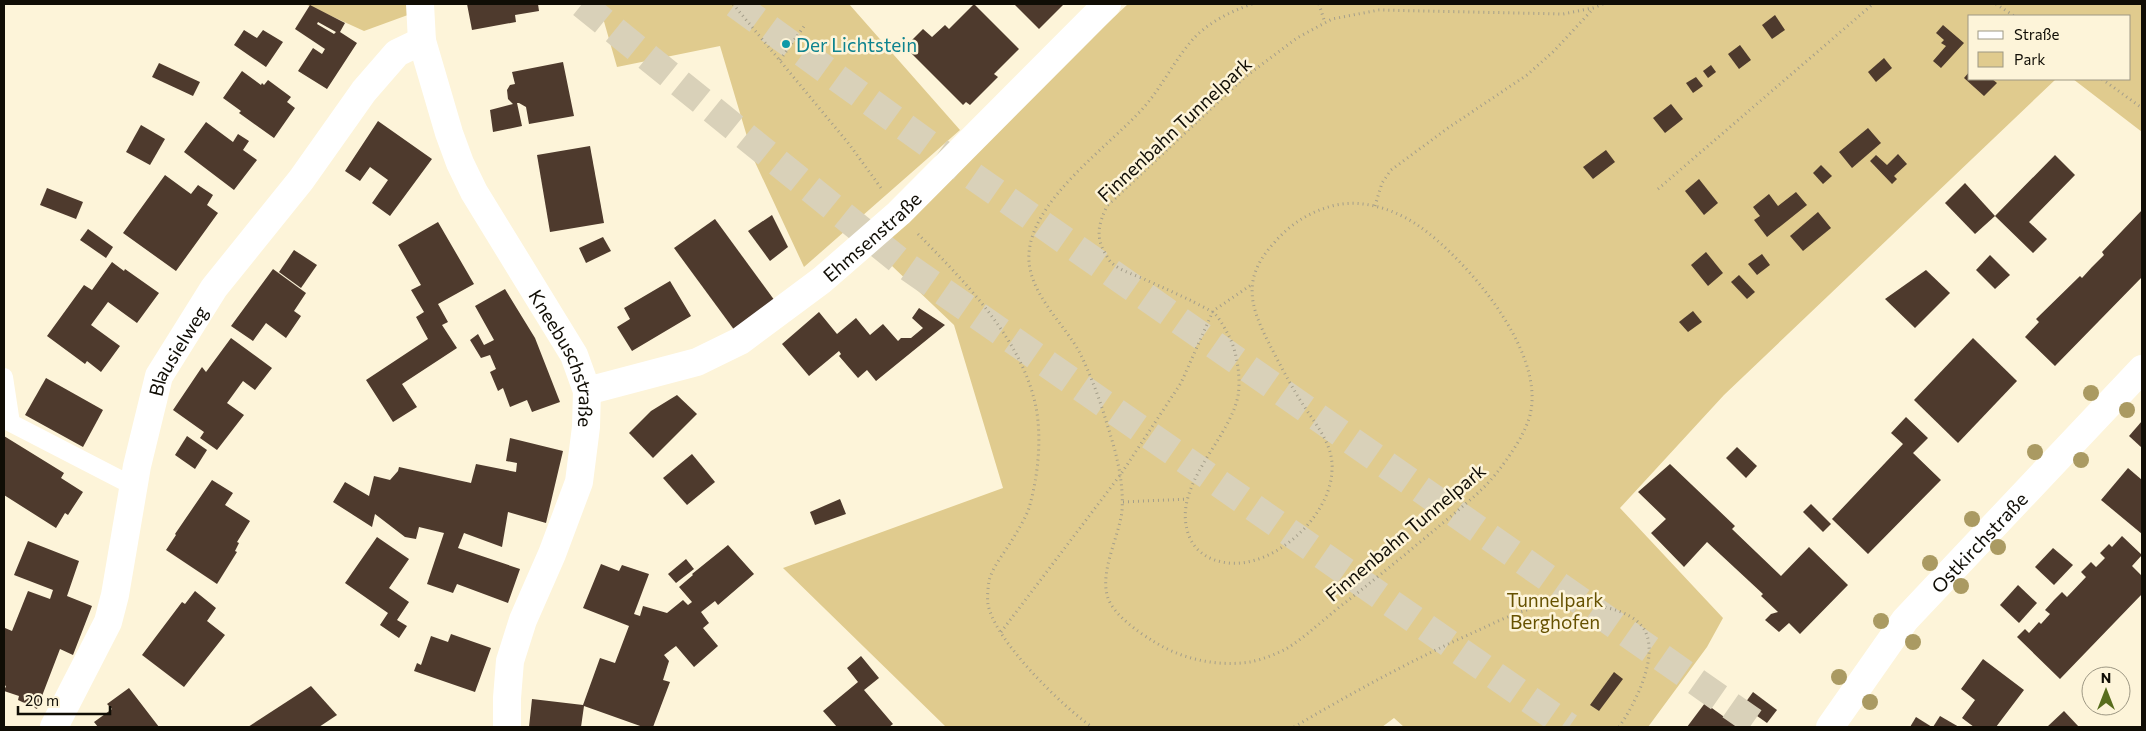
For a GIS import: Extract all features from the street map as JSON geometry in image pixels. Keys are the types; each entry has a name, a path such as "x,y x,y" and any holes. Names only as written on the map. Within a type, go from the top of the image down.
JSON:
{"street":[{"name":"Kneebuschstraße","path":"420,4 422,40 449,133 460,163 474,192 574,354 587,391 586,427 579,482 552,554 523,620 510,661 506,698 507,727"},
{"name":"Ehmsenstraße","path":"587,391 696,362 740,341 822,280 899,213 1107,4"},
{"name":"Blausielweg","path":"54,727 108,622 115,595 133,486 159,376 214,288 301,180 364,91 397,53 422,40"},
{"name":"Ostkirchstraße","path":"1830,727 1905,620 2142,369"}],"lane":[{"path":"4,377 11,424 133,486"}],"path":[{"path":"733,4 849,144 899,213 971,289 1010,344 1024,368 1031,388 1039,432 1032,494 1028,510 994,570 989,585 988,605 1001,632 1052,694 1092,727"},
{"name":"Finnenbahn Tunnelpark","path":"1252,4 1226,14 1196,36 1159,89 1140,112 1059,191 1040,219 1029,252 1032,277 1048,306 1078,350 1094,385 1121,474 1123,502 1120,528 1107,565 1108,597 1126,622 1157,644 1188,658 1224,663 1254,661 1284,650 1380,576 1488,485 1513,451 1531,413 1530,375 1515,335 1480,284 1444,247 1416,223 1384,208 1349,202 1317,209 1287,228 1258,260 1251,285 1257,320 1296,394 1328,444 1332,470 1326,496 1313,521 1288,542 1261,560 1237,564 1209,559 1190,542 1186,520 1188,499 1200,468 1226,423 1238,396 1237,359 1229,336 1213,311 1112,263 1099,244 1098,225 1107,206 1246,76 1297,38 1332,19 1379,10 1563,14 1603,4"},
{"path":"1319,4 1325,23"},
{"path":"1658,189 1873,4"},
{"path":"1996,4 2012,15"},
{"path":"1375,206 1382,183 1391,170 1448,128 1527,75 1554,51 1593,8"},
{"path":"780,60 805,24"},
{"path":"2103,80 2142,108"},
{"path":"1001,632 1121,474 1181,383 1213,311 1251,285"},
{"path":"1123,502 1188,499"},
{"path":"1294,727 1436,650 1514,614 1532,608 1575,604 1614,609 1630,616 1640,624 1648,636 1649,655 1645,675 1619,727"}],"green space":[{"path":"305,4 416,4 416,12 364,31"},
{"path":"599,4 849,4 960,130 804,267 754,160 720,46 617,67"},
{"name":"Tunnelpark Berghofen","path":"1128,4 2142,4 2142,132 2074,80 2131,80 2131,15 1968,15 1968,80 2055,80 1724,395 1620,508 1723,618 1707,647 1648,727 1404,727 1394,718 1382,727 946,727 783,568 1003,488 954,325 871,246 947,172"}],"building":[{"path":"467,4 538,4 539,11 515,15 516,22 472,30"},
{"path":"974,4 1019,49 994,74 998,77 970,105 966,102 963,105 905,47 923,29 932,37 945,25 949,29"},
{"path":"1014,4 1064,4 1039,29"},
{"path":"310,5 345,23 340,32 357,43 327,89 298,71 313,48 322,54 325,49 295,29","holes":["318,22 336,32 334,34 317,24"]},
{"path":"1775,15 1785,30 1772,39 1762,25"},
{"path":"1943,25 1964,43 1941,68 1933,61 1946,46 1941,43 1944,40 1936,33"},
{"path":"244,30 257,38 263,30 283,42 266,67 234,45"},
{"path":"1740,45 1751,60 1739,69 1728,54"},
{"path":"1884,58 1892,68 1876,82 1868,72"},
{"path":"563,62 574,116 529,124 526,107 517,103 522,126 493,132 490,110 513,104 508,99 507,90 510,85 515,84 512,72"},
{"path":"159,63 200,82 193,96 152,77"},
{"path":"1711,65 1716,72 1708,78 1703,71"},
{"path":"242,71 261,85 262,83 264,85 268,80 291,97 287,102 295,108 274,138 239,113 241,111 223,98"},
{"path":"1968,73 1968,80 1993,80 1997,83 1984,96 1964,78"},
{"path":"1696,77 1703,86 1693,93 1686,83"},
{"path":"1671,104 1683,119 1665,133 1653,118"},
{"path":"378,121 432,159 390,216 372,203 388,180 370,167 360,181 345,171"},
{"path":"206,122 233,142 238,134 249,141 243,150 257,160 234,190 184,152"},
{"path":"141,125 165,139 150,165 126,152"},
{"path":"1868,128 1881,143 1852,168 1839,152"},
{"path":"590,146 604,223 550,232 537,155"},
{"path":"1606,150 1615,162 1593,179 1583,167"},
{"path":"1898,154 1907,164 1894,176 1897,179 1892,184 1870,161 1876,155 1887,165"},
{"path":"2055,155 2075,175 2029,222 2047,239 2033,253 1995,216"},
{"path":"1821,165 1832,176 1823,184 1813,173"},
{"path":"165,175 191,194 198,185 213,195 207,205 218,213 176,271 123,233"},
{"path":"1699,179 1718,203 1704,215 1685,191"},
{"path":"1965,183 1995,216 1975,234 1945,203"},
{"path":"47,188 83,202 76,219 40,205"},
{"path":"1796,192 1807,205 1767,237 1754,220 1760,216 1753,207 1769,194 1778,206"},
{"path":"2142,210 2142,277 2055,366 2025,337 2039,322 2036,319 2080,276 2082,278 2104,255 2102,252"},
{"path":"1818,212 1831,228 1803,251 1790,236"},
{"path":"772,215 788,247 770,261 748,231"},
{"path":"715,219 775,301 735,331 674,248"},
{"path":"438,222 474,284 438,304 448,322 442,325 457,348 402,384 417,407 393,422 366,380 428,339 416,317 424,312 411,290 421,285 398,245"},
{"path":"88,229 113,247 106,258 80,240"},
{"path":"603,237 611,251 586,263 579,248"},
{"path":"294,250 317,265 301,288 279,272"},
{"path":"1706,252 1723,273 1708,286 1691,265"},
{"path":"1762,254 1770,265 1757,275 1748,264"},
{"path":"1990,255 2010,275 1995,289 1976,270"},
{"path":"112,262 159,293 137,323 108,302 91,325 120,346 101,372 87,361 85,364 47,336 84,285 92,290"},
{"path":"273,269 306,293 294,311 301,316 286,338 266,323 253,341 231,326"},
{"path":"1926,270 1950,293 1915,328 1885,299"},
{"path":"1739,275 1755,292 1747,299 1731,282"},
{"path":"670,281 691,316 632,351 617,327 630,319 624,308"},
{"path":"505,289 535,338 560,402 532,412 527,400 510,407 503,388 498,391 490,372 496,369 490,355 481,358 470,340 478,334 484,345 494,340 475,306"},
{"path":"919,308 945,325 876,381 867,370 858,378 839,356 841,354 839,351 809,376 782,344 819,312 837,334 856,318 870,335 883,324 898,341 901,338 911,338 923,328 912,318"},
{"path":"1693,311 1702,322 1688,332 1679,322"},
{"path":"231,338 272,368 255,390 243,381 227,403 244,415 217,450 200,438 204,432 173,410 202,367 206,372"},
{"path":"1973,338 2017,381 1958,443 1914,400"},
{"path":"46,378 103,410 83,447 25,415"},
{"path":"677,395 697,414 653,458 629,433 651,411"},
{"path":"1906,417 1928,438 1913,453 1941,480 1868,554 1832,519 1903,444 1891,433"},
{"path":"2142,421 2142,448 2129,436"},
{"path":"4,436 64,473 61,478 83,492 68,515 65,513 56,528 4,495"},
{"path":"187,436 207,450 195,469 175,455"},
{"path":"510,438 563,451 546,523 508,512 502,547 464,533 458,548 520,569 508,603 457,584 453,593 427,584 444,533 419,527 416,539 405,537 375,514 372,527 333,502 345,482 369,496 374,476 390,480 399,467 471,483 476,464 516,472 517,463 506,461"},
{"path":"1737,447 1757,466 1746,478 1726,458"},
{"path":"692,454 715,482 687,505 663,478"},
{"path":"1670,464 1735,526 1732,529 1781,576 1809,547 1848,585 1800,634 1789,623 1779,632 1765,620 1771,614 1778,612 1761,596 1763,594 1707,542 1684,567 1651,533 1666,519 1638,492"},
{"path":"2128,468 2142,480 2142,534 2101,500"},
{"path":"212,480 233,493 225,505 250,521 237,542 239,543 235,551 237,552 217,584 166,550"},
{"path":"840,499 846,514 815,525 810,512"},
{"path":"1811,504 1831,524 1823,532 1803,512"},
{"path":"2122,536 2142,555 2132,566 2142,576 2142,594 2060,679 2017,637 2025,629 2029,633 2039,622 2041,624 2050,614 2045,610 2054,600 2062,592 2067,597 2086,577 2081,572 2091,562 2096,567 2105,558 2100,553 2109,544 2112,547"},
{"path":"377,537 409,559 389,588 409,602 397,620 407,626 399,638 380,625 388,613 345,583"},
{"path":"28,541 79,561 67,596 92,606 73,655 60,649 37,709 18,700 19,696 4,691 6,686 4,685 5,628 12,631 28,591 50,599 53,590 14,575"},
{"path":"728,545 754,574 718,605 715,601 701,612 709,623 703,628 718,646 694,667 676,646 664,655 669,661 663,680 670,682 653,727 643,727 584,706 581,727 529,727 532,699 583,705 600,658 615,663 629,626 583,608 601,564 619,571 622,565 649,574 634,614 640,616 643,606 667,613 683,600 688,605 692,602 679,587"},
{"path":"2053,548 2073,565 2054,585 2035,567"},
{"path":"686,559 694,569 676,583 668,574"},
{"path":"2018,585 2037,603 2019,623 2000,605"},
{"path":"195,591 216,608 207,621 225,635 184,687 142,655 182,602 185,604"},
{"path":"451,634 491,648 475,692 414,671 417,663 421,665 431,636 448,642"},
{"path":"861,656 879,678 864,690 893,724 889,727 837,727 823,711 858,682 847,668"},
{"path":"1983,659 2024,690 1996,727 1974,727 1962,718 1975,700 1961,689"},
{"path":"1614,672 1623,679 1599,711 1590,705"},
{"path":"311,686 337,715 319,727 248,727"},
{"path":"129,688 159,727 98,727 94,722 112,709 107,704"},
{"path":"1753,692 1777,710 1767,723 1743,706"},
{"path":"1705,703 1738,727 1687,727"},
{"path":"2064,711 2079,727 2047,727"},
{"path":"1940,716 1959,727 1933,727"},
{"path":"1916,717 1932,727 1910,727"}],"tunnel":[{"path":"582,4 902,263 1569,727"},
{"path":"735,4 970,174 1761,727"}],"place":[{"name":"Der Lichtstein","path":"786,44"}]}
